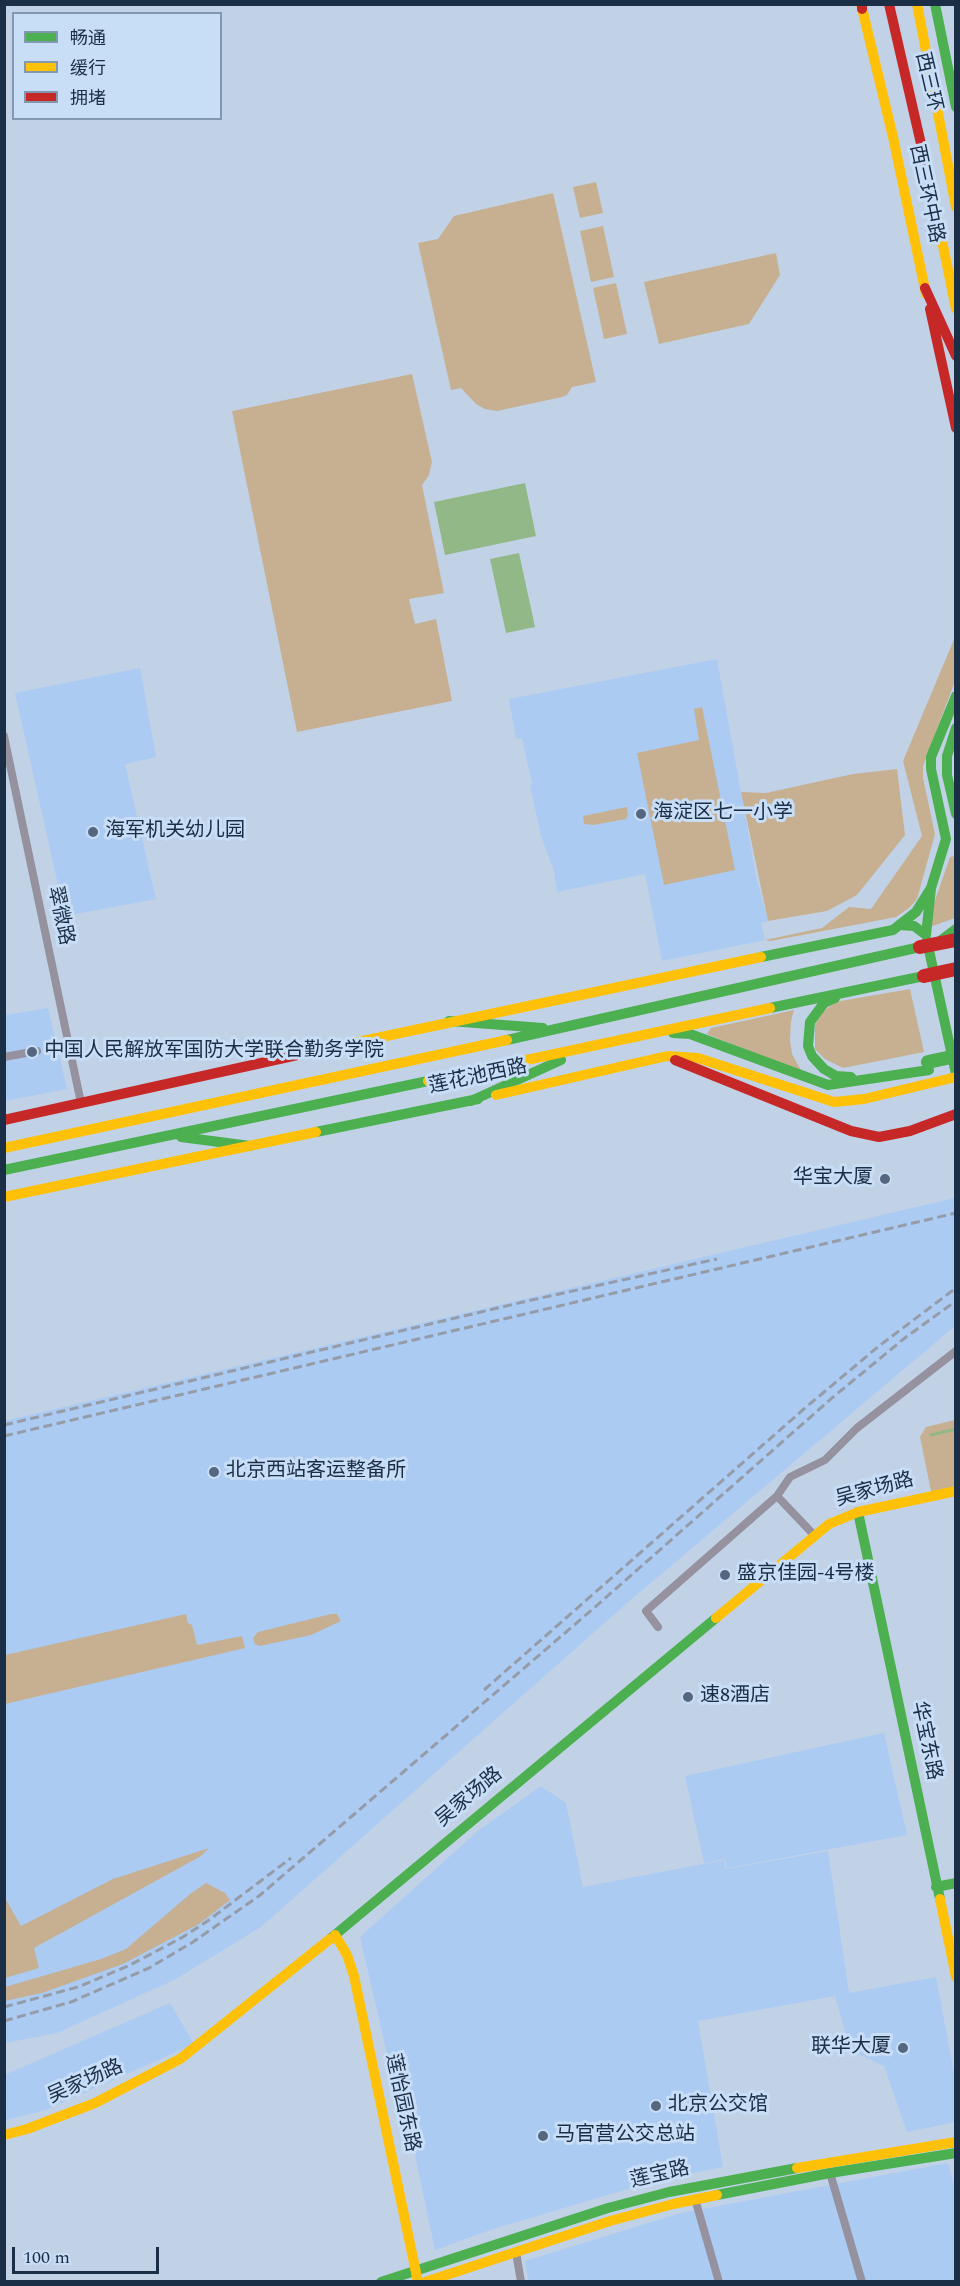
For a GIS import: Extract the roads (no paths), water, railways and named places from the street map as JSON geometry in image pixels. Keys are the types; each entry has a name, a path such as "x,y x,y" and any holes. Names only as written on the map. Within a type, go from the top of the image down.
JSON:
{"main road":[{"name":"西三环","path":"889,4 916,118 956,309"},
{"name":"西三环","path":"916,4 956,207"},
{"path":"935,4 956,107"},
{"name":"西三环中路","path":"862,6 956,428"},
{"path":"925,288 956,356"},
{"path":"4,1120 449,1021 893,930 916,912 931,888 951,838 931,769 931,757 956,696"},
{"path":"956,728 946,756 947,775 956,814"},
{"path":"931,888 927,942 956,1076"},
{"path":"899,925 914,926 927,942"},
{"path":"927,942 956,929"},
{"name":"莲花池西路","path":"4,1148 561,1029 927,942 956,940"},
{"name":"莲花池西路","path":"4,1170 956,969"},
{"path":"852,991 824,1003 810,1022 808,1046 812,1056 824,1069 836,1076 859,1076 956,1063"},
{"path":"449,1021 561,1029"},
{"path":"658,1032 690,1034 828,1085 928,1066 956,1056"},
{"path":"471,1101 588,1048"},
{"path":"667,1056 850,1131 879,1137 910,1131 956,1114"},
{"name":"莲花池西路","path":"4,1197 471,1101 667,1056 698,1058 834,1102 864,1099 956,1076"},
{"path":"170,1135 250,1146"},
{"name":"吴家场路","path":"4,2135 27,2129 95,2103 180,2059 335,1935 829,1524 858,1512 956,1491"},
{"name":"华宝东路","path":"858,1512 956,1977"},
{"path":"936,1887 956,1882"},
{"name":"莲怡园东路","path":"335,1935 347,1955 354,1976 420,2278"},
{"name":"莲宝路","path":"420,2278 608,2208 669,2192 839,2160 956,2142"},
{"name":"莲宝路","path":"381,2282 420,2278 516,2252 610,2221 695,2199 830,2173 956,2153"}],"street":[{"name":"翠微路","path":"4,736 81,1103"},
{"path":"4,1057 37,1051"},
{"path":"657,1627 645,1611 777,1496 790,1477 825,1460 857,1428 956,1351"},
{"path":"777,1496 815,1536"},
{"path":"830,2173 862,2282"},
{"path":"695,2199 719,2282"},
{"path":"516,2252 521,2282"}],"waterway":[{"path":"931,1435 956,1429"}],"railway":[{"path":"4,1436 956,1213"},
{"path":"4,1425 523,1302 717,1259"},
{"path":"484,1690 805,1408 879,1346 956,1288"},
{"path":"4,2021 71,2002 149,1968 193,1942 259,1896 594,1608 832,1398 906,1337 956,1301"},
{"path":"4,2007 78,1987 130,1965 183,1937 209,1920 291,1858"}],"place":[{"name":"海淀区七一小学","path":"641,814"},
{"name":"海军机关幼儿园","path":"93,832"},
{"name":"中国人民解放军国防大学联合勤务学院","path":"32,1052"},
{"name":"华宝大厦","path":"885,1179"},
{"name":"北京西站客运整备所","path":"214,1472"},
{"name":"盛京佳园-4号楼","path":"725,1575"},
{"name":"速8酒店","path":"688,1697"},
{"name":"联华大厦","path":"903,2048"},
{"name":"北京公交馆","path":"656,2106"},
{"name":"马官营公交总站","path":"543,2136"}]}
